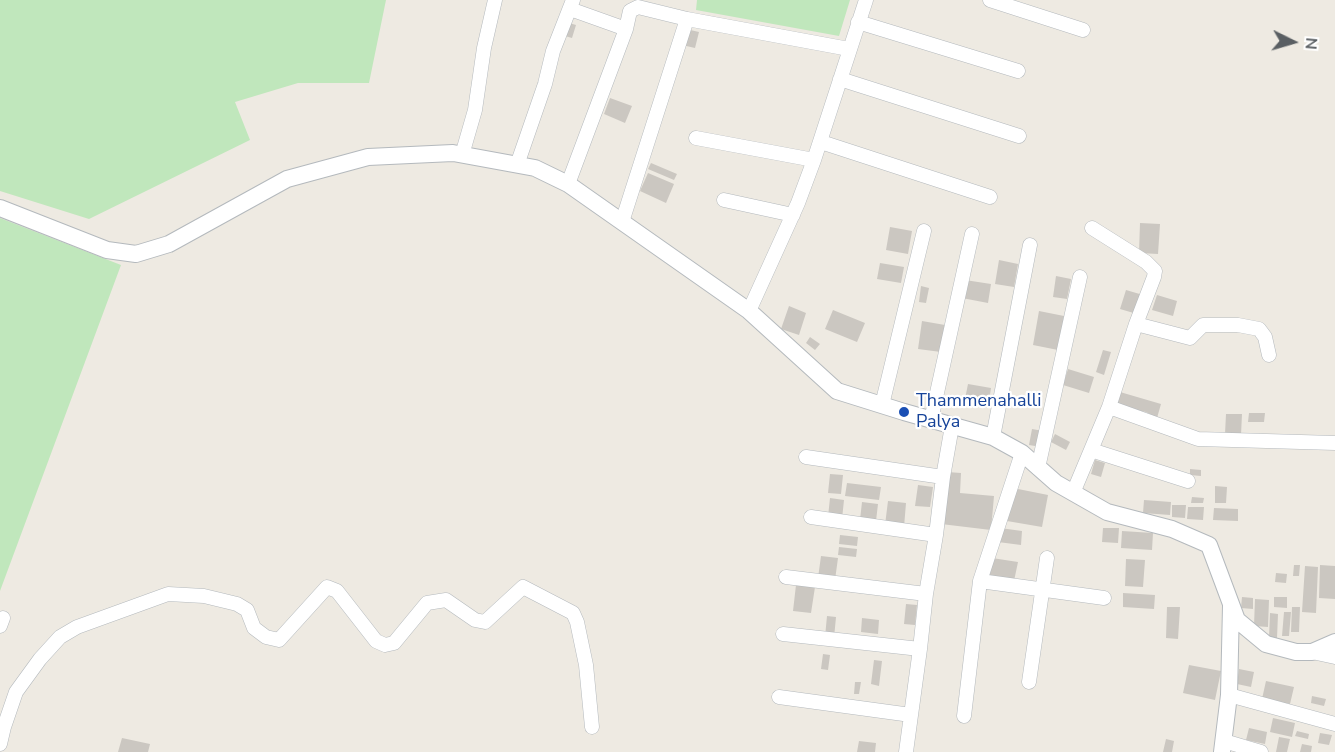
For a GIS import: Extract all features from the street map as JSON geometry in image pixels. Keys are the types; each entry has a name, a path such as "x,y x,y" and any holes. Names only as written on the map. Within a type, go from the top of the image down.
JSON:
{"street":[{"path":"462,155 475,110 484,48 495,0"},
{"path":"750,311 793,215 821,142 866,0"},
{"path":"990,0 1083,30"},
{"path":"517,165 553,51 571,5 626,29"},
{"path":"568,184 626,29 630,11 638,8 849,49"},
{"path":"622,222 687,19"},
{"path":"858,22 1018,71"},
{"path":"840,79 1019,135"},
{"path":"696,138 814,160"},
{"path":"821,142 990,197"},
{"path":"0,208 107,250 136,254 169,244 287,180 368,157 453,153 535,168 568,184 750,311 837,391 993,437 1022,453 1056,483 1107,513 1172,529 1209,544 1237,620 1266,644 1296,652 1312,652 1335,657"},
{"path":"723,200 793,215"},
{"path":"1073,494 1109,407 1155,271 1146,262 1092,228"},
{"path":"882,405 924,231"},
{"path":"931,420 972,234"},
{"path":"993,437 1030,245"},
{"path":"1038,468 1080,276"},
{"path":"1136,324 1190,338 1203,326 1238,326 1259,329 1266,337 1269,355"},
{"path":"1109,407 1198,439 1335,443"},
{"path":"906,752 926,594 952,426"},
{"path":"1091,450 1188,482"},
{"path":"964,716 980,581 1022,453"},
{"path":"806,457 943,477"},
{"path":"812,517 936,535"},
{"path":"1029,682 1047,558"},
{"path":"786,577 926,594"},
{"path":"980,581 1104,598"},
{"path":"0,744 16,692 40,659 60,637 77,627 168,594 204,596 237,604 247,610 254,628 267,637 279,640 327,586 338,591 376,641 385,645 394,643 427,603 446,600 475,620 485,622 523,587 573,614 578,622 586,665 592,727"},
{"path":"1231,605 1229,695 1223,746 1261,752"},
{"path":"783,634 920,650"},
{"path":"1312,652 1335,642"},
{"path":"1229,695 1335,724"},
{"path":"779,697 911,716"}],"green space":[{"path":"0,0 386,0 369,83 298,83 235,102 250,140 89,219 0,191"},
{"path":"697,0 850,0 839,36 696,10"},
{"path":"0,218 121,265 0,591"}],"building":[{"path":"569,23 576,25 572,38 565,36"},
{"path":"686,29 699,32 695,48 682,45"},
{"path":"610,98 632,106 625,123 604,114"},
{"path":"651,163 677,174 674,180 648,169"},
{"path":"648,173 674,184 666,203 640,191"},
{"path":"1140,223 1160,224 1158,254 1139,253"},
{"path":"890,227 912,231 908,254 886,250"},
{"path":"999,260 1018,264 1014,287 995,284"},
{"path":"880,263 904,267 901,283 877,279"},
{"path":"1056,276 1071,279 1067,299 1053,297"},
{"path":"965,280 991,284 988,303 962,298"},
{"path":"921,286 929,288 926,303 919,302"},
{"path":"1126,290 1143,295 1137,314 1120,309"},
{"path":"1157,295 1177,301 1173,316 1152,310"},
{"path":"789,306 806,313 799,335 781,329"},
{"path":"833,310 865,323 857,342 825,329"},
{"path":"1039,311 1064,316 1058,350 1033,345"},
{"path":"922,321 945,325 941,352 918,349"},
{"path":"810,337 820,344 815,350 806,343"},
{"path":"1103,350 1111,352 1104,375 1096,372"},
{"path":"1068,369 1094,377 1089,393 1063,385"},
{"path":"968,384 991,388 988,408 964,404"},
{"path":"1120,392 1161,404 1157,418 1146,412 1116,406"},
{"path":"1249,413 1265,413 1264,422 1248,422"},
{"path":"1226,414 1242,414 1241,435 1225,434"},
{"path":"1032,429 1043,431 1041,447 1029,445"},
{"path":"1055,434 1070,442 1066,450 1051,442"},
{"path":"1095,460 1105,463 1101,477 1091,474"},
{"path":"1190,469 1201,470 1201,476 1190,475"},
{"path":"947,472 961,473 960,493 994,496 991,530 941,524"},
{"path":"830,474 843,475 841,494 828,493"},
{"path":"847,483 881,487 879,500 845,496"},
{"path":"918,485 933,487 930,507 915,506"},
{"path":"1215,486 1227,487 1226,503 1215,503"},
{"path":"1013,488 1048,495 1042,527 1007,521"},
{"path":"1192,497 1204,498 1203,503 1191,503"},
{"path":"830,498 844,500 842,519 828,517"},
{"path":"1144,500 1171,502 1170,515 1143,513"},
{"path":"888,501 906,503 904,527 885,525"},
{"path":"862,502 878,504 876,521 860,520"},
{"path":"1172,505 1186,505 1185,518 1172,517"},
{"path":"1188,507 1204,507 1203,520 1187,519"},
{"path":"1214,508 1238,509 1238,521 1213,520"},
{"path":"1000,528 1022,531 1021,545 998,542"},
{"path":"1103,528 1119,528 1118,543 1102,542"},
{"path":"1122,531 1153,533 1152,550 1121,548"},
{"path":"840,535 858,537 857,546 839,544"},
{"path":"839,547 857,549 856,557 838,555"},
{"path":"821,556 838,558 835,580 818,578"},
{"path":"992,558 1018,562 1014,581 989,577"},
{"path":"1126,559 1145,560 1143,587 1125,586"},
{"path":"1294,565 1300,565 1299,576 1293,576"},
{"path":"1320,565 1335,566 1335,599 1319,598"},
{"path":"1305,566 1318,567 1316,613 1302,612"},
{"path":"1276,573 1287,574 1286,583 1275,582"},
{"path":"796,585 815,587 811,613 793,611"},
{"path":"1123,593 1155,595 1154,609 1123,607"},
{"path":"1242,597 1253,598 1253,609 1241,608"},
{"path":"1274,597 1287,597 1287,608 1274,607"},
{"path":"1255,599 1269,600 1268,627 1254,626"},
{"path":"906,604 917,605 915,625 904,624"},
{"path":"1167,607 1180,607 1178,639 1166,638"},
{"path":"1292,607 1300,607 1299,632 1291,632"},
{"path":"1284,612 1291,612 1289,636 1282,636"},
{"path":"1270,613 1278,614 1277,638 1269,638"},
{"path":"827,616 836,617 834,638 825,637"},
{"path":"862,618 879,620 878,634 861,632"},
{"path":"823,654 830,655 828,670 821,669"},
{"path":"874,660 882,661 879,686 871,684"},
{"path":"1189,665 1221,671 1215,700 1183,693"},
{"path":"1239,669 1254,672 1251,687 1237,684"},
{"path":"1266,681 1294,687 1290,704 1262,699"},
{"path":"855,682 861,682 859,694 854,694"},
{"path":"1312,696 1326,699 1324,706 1311,703"},
{"path":"1273,718 1295,723 1292,737 1270,732"},
{"path":"1249,728 1267,732 1265,744 1246,740"},
{"path":"1297,731 1309,734 1308,739 1295,736"},
{"path":"1320,733 1332,735 1329,745 1318,743"},
{"path":"1279,737 1290,739 1287,752 1276,752"},
{"path":"122,738 150,744 148,752 118,752"},
{"path":"1166,739 1174,741 1172,752 1163,752"},
{"path":"859,741 876,743 875,752 857,752"},
{"path":"1302,744 1312,746 1311,752 1300,752"}],"place":[{"name":"Thammenahalli Palya","path":"904,412"}]}
